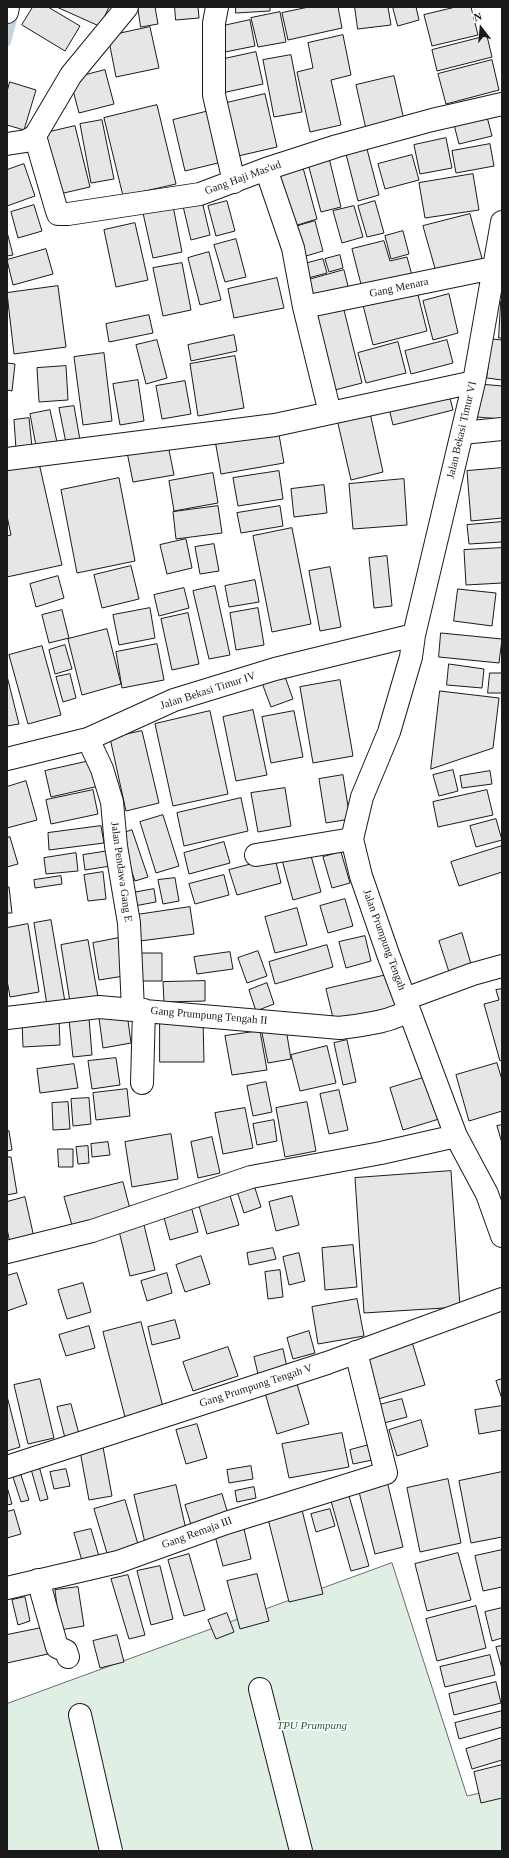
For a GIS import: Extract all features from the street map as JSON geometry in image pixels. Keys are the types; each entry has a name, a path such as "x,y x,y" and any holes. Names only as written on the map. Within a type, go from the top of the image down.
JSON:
{"street":[{"path":"7,12 8,7"},
{"path":"7,144 26,141 35,136 71,76 127,7"},
{"path":"218,7 214,23 214,95 234,182"},
{"name":"Gang Haji Mas'ud","path":"35,136 58,214 68,214 200,194 266,169 337,146 432,120 502,104"},
{"path":"266,169 293,248 304,307 330,413"},
{"name":"Jalan Bekasi Timur VI","path":"414,635 474,382 502,222"},
{"name":"Gang Menara","path":"304,307 493,268"},
{"path":"7,459 275,425 474,382"},
{"path":"462,434 502,430"},
{"name":"Jalan Bekasi Timur IV","path":"7,759 88,739 174,700 275,669 414,635"},
{"name":"Jalan Prumpung Tengah","path":"414,635 411,657 389,732 375,761 362,796 352,839 361,876 456,1136 495,1191 502,1236"},
{"name":"Jalan Pendawa Gang E","path":"88,739 102,769 112,802 116,846 129,922 138,1010 142,1083"},
{"path":"256,855 352,839"},
{"name":"Gang Prumpung Tengah II","path":"7,1018 99,1007 340,1028 367,1024 404,1014 407,1004 480,971 502,966"},
{"path":"7,1252 92,1231 251,1177 380,1153 456,1136"},
{"name":"Gang Prumpung Tengah V","path":"7,1467 356,1352 502,1299"},
{"name":"Gang Remaja III","path":"7,1588 118,1562 226,1522 386,1473 356,1352"},
{"path":"38,1580 58,1647 66,1651 68,1657"},
{"path":"260,1689 301,1851"},
{"path":"80,1716 111,1851"}],"green space":[{"name":"TPU Prumpung","path":"392,1563 467,1796 502,1788 502,1851 7,1851 7,1704"}],"building":[{"path":"33,7 48,7 80,26 65,51 22,25"},
{"path":"57,7 109,7 100,26"},
{"path":"138,7 155,7 158,24 141,27"},
{"path":"175,7 198,7 199,18 176,20"},
{"path":"236,7 270,7 270,11 236,13"},
{"path":"309,7 338,7 342,28 288,40 282,13"},
{"path":"355,7 388,7 391,25 358,29"},
{"path":"393,7 416,7 419,20 398,26"},
{"path":"456,7 471,7 478,35 432,46 424,15"},
{"path":"280,12 286,42 258,47 251,18"},
{"path":"250,20 255,46 220,53 214,28"},
{"path":"150,27 159,68 116,77 108,36"},
{"path":"343,35 351,75 331,80 341,125 310,132 297,72 313,68 308,43"},
{"path":"487,36 492,57 437,71 432,50"},
{"path":"256,52 263,84 222,93 215,61"},
{"path":"291,55 302,112 274,117 263,60"},
{"path":"492,60 499,90 446,104 438,74"},
{"path":"105,70 114,104 79,113 70,79"},
{"path":"394,76 404,120 366,129 356,85"},
{"path":"10,82 36,90 24,130 7,125 7,92"},
{"path":"265,94 277,147 234,157 222,104"},
{"path":"157,105 176,184 123,196 104,118"},
{"path":"485,109 492,136 459,144 452,117"},
{"path":"209,111 222,162 185,171 173,120"},
{"path":"102,120 114,179 91,183 80,124"},
{"path":"75,126 90,187 55,195 41,134"},
{"path":"446,138 452,168 420,174 414,145"},
{"path":"490,144 494,166 456,173 452,151"},
{"path":"367,149 379,195 358,201 346,154"},
{"path":"328,154 341,207 321,212 307,160"},
{"path":"412,155 419,180 385,189 378,164"},
{"path":"24,164 35,196 7,206 7,170"},
{"path":"302,164 317,219 291,227 275,172"},
{"path":"473,174 479,210 425,218 419,183"},
{"path":"202,201 210,235 191,240 183,206"},
{"path":"227,201 235,231 216,236 208,206"},
{"path":"375,201 384,233 367,237 358,206"},
{"path":"34,205 42,231 18,238 11,212"},
{"path":"173,206 182,252 153,258 143,213"},
{"path":"354,206 363,237 342,243 333,211"},
{"path":"470,214 484,266 438,279 423,226"},
{"path":"315,221 323,251 299,258 291,228"},
{"path":"135,223 148,280 116,287 104,230"},
{"path":"403,231 409,254 391,259 385,236"},
{"path":"7,232 13,255 7,256"},
{"path":"236,239 246,277 225,282 214,245"},
{"path":"384,241 390,261 407,257 413,279 363,292 352,249"},
{"path":"46,249 53,274 13,285 7,260"},
{"path":"209,252 221,300 200,305 188,258"},
{"path":"340,255 343,268 329,272 325,259"},
{"path":"323,259 327,273 308,278 304,264"},
{"path":"182,263 191,310 163,316 153,268"},
{"path":"344,270 350,294 315,303 308,280"},
{"path":"277,278 284,308 234,318 228,289"},
{"path":"58,286 66,347 14,354 7,293"},
{"path":"416,287 427,331 373,345 362,301"},
{"path":"449,294 458,333 433,340 423,301"},
{"path":"501,301 502,338 499,338"},
{"path":"343,306 362,383 331,391 311,314"},
{"path":"149,315 153,333 109,342 106,324"},
{"path":"234,335 237,351 191,361 188,345"},
{"path":"492,339 502,340 502,380 487,378"},
{"path":"157,340 167,378 146,384 136,345"},
{"path":"447,340 453,363 411,374 405,351"},
{"path":"398,342 406,373 366,383 358,353"},
{"path":"104,353 112,421 83,425 74,357"},
{"path":"235,356 244,408 198,416 190,364"},
{"path":"7,363 15,364 12,391 7,390"},
{"path":"66,366 68,400 39,402 37,368"},
{"path":"138,380 144,421 120,425 113,384"},
{"path":"185,381 191,414 162,419 156,386"},
{"path":"480,384 502,386 502,419 477,417"},
{"path":"448,390 453,410 393,425 388,404"},
{"path":"74,406 80,440 66,443 59,408"},
{"path":"369,408 383,472 351,480 336,415"},
{"path":"50,410 57,442 36,446 30,414"},
{"path":"29,418 32,447 16,449 14,420"},
{"path":"278,429 284,463 221,474 215,440"},
{"path":"168,445 174,475 133,482 127,452"},
{"path":"39,463 62,565 7,577 7,536 11,535 7,516 7,471"},
{"path":"502,468 502,518 471,521 467,471"},
{"path":"279,471 283,499 238,506 233,478"},
{"path":"213,473 218,503 174,511 169,481"},
{"path":"119,478 135,561 77,573 61,490"},
{"path":"404,479 407,525 353,529 349,484"},
{"path":"324,485 327,513 294,517 291,489"},
{"path":"218,506 222,533 176,539 173,512"},
{"path":"280,506 283,526 241,533 237,513"},
{"path":"502,522 502,542 469,544 467,525"},
{"path":"292,528 311,624 272,632 253,536"},
{"path":"186,539 192,568 167,574 160,545"},
{"path":"214,544 219,571 200,574 195,547"},
{"path":"502,548 502,583 466,585 464,550"},
{"path":"387,556 392,606 374,608 369,558"},
{"path":"131,566 139,599 102,608 94,575"},
{"path":"330,567 341,627 320,631 309,571"},
{"path":"58,576 64,598 36,607 30,584"},
{"path":"255,580 259,602 229,607 225,586"},
{"path":"215,586 230,655 209,659 193,591"},
{"path":"184,588 189,608 159,616 154,595"},
{"path":"458,589 496,593 492,626 454,621"},
{"path":"150,608 155,638 119,645 113,615"},
{"path":"258,608 264,645 236,650 230,613"},
{"path":"62,610 69,638 49,643 42,615"},
{"path":"188,613 199,664 172,670 161,619"},
{"path":"107,629 121,684 82,695 68,639"},
{"path":"441,633 502,639 499,663 439,657"},
{"path":"157,644 164,680 122,688 116,652"},
{"path":"65,645 72,669 55,674 49,650"},
{"path":"42,646 61,715 28,724 9,655"},
{"path":"449,664 484,669 482,688 447,685"},
{"path":"490,673 502,673 502,693 488,693"},
{"path":"70,674 76,698 63,702 56,677"},
{"path":"284,674 293,699 271,707 262,683"},
{"path":"7,676 19,724 7,726"},
{"path":"340,680 353,756 313,763 300,687"},
{"path":"440,691 499,698 493,748 431,769"},
{"path":"253,710 267,775 236,781 223,717"},
{"path":"210,711 228,794 173,806 155,724"},
{"path":"294,711 303,757 271,763 262,717"},
{"path":"142,731 159,803 126,811 110,738"},
{"path":"94,760 99,786 51,797 45,771"},
{"path":"453,770 458,791 439,796 433,775"},
{"path":"490,771 492,784 462,788 460,776"},
{"path":"343,775 350,819 326,823 319,779"},
{"path":"26,781 37,820 7,828 7,787"},
{"path":"285,788 291,826 258,832 251,793"},
{"path":"93,790 98,814 51,824 46,800"},
{"path":"487,790 493,815 438,827 433,802"},
{"path":"241,798 248,831 184,846 177,813"},
{"path":"163,815 179,866 156,873 140,822"},
{"path":"496,819 502,840 476,847 470,826"},
{"path":"101,826 104,843 49,850 48,833"},
{"path":"132,830 148,877 135,881 119,835"},
{"path":"10,837 18,864 7,867 7,838"},
{"path":"224,842 230,863 189,874 184,853"},
{"path":"502,846 502,872 459,886 451,862"},
{"path":"115,850 117,865 85,870 83,855"},
{"path":"310,852 321,892 293,900 282,860"},
{"path":"341,852 350,883 332,888 323,857"},
{"path":"76,853 78,871 46,874 44,858"},
{"path":"275,858 281,883 237,895 229,870"},
{"path":"103,872 106,899 88,901 84,875"},
{"path":"224,875 229,895 195,904 189,884"},
{"path":"61,876 62,884 35,888 34,880"},
{"path":"175,878 179,901 163,904 158,880"},
{"path":"7,887 9,887 12,913 7,913"},
{"path":"154,889 156,902 134,906 132,893"},
{"path":"345,899 353,926 328,933 320,906"},
{"path":"190,907 194,934 140,941 136,915"},
{"path":"297,908 307,945 275,953 265,917"},
{"path":"51,920 65,1002 47,1005 34,923"},
{"path":"28,924 39,992 10,997 7,980 7,928"},
{"path":"462,933 471,964 449,972 439,941"},
{"path":"365,936 371,961 346,968 339,942"},
{"path":"124,937 130,975 99,980 93,943"},
{"path":"88,940 98,997 70,1002 61,945"},
{"path":"327,945 333,967 275,984 269,962"},
{"path":"258,951 267,976 247,983 238,958"},
{"path":"230,952 233,969 197,974 194,957"},
{"path":"138,953 162,953 162,981 138,981"},
{"path":"395,973 403,1006 334,1022 326,989"},
{"path":"205,981 205,1001 164,1002 163,982"},
{"path":"267,983 274,1004 256,1011 249,990"},
{"path":"502,989 502,1060 500,1061 484,1004 499,1000 496,990"},
{"path":"127,1013 131,1043 103,1048 99,1018"},
{"path":"89,1018 92,1055 73,1057 69,1020"},
{"path":"59,1019 60,1045 23,1047 22,1021"},
{"path":"160,1019 203,1019 204,1062 160,1062"},
{"path":"286,1029 291,1059 268,1063 262,1033"},
{"path":"260,1031 267,1070 232,1075 225,1036"},
{"path":"347,1040 356,1082 343,1085 334,1043"},
{"path":"327,1046 336,1083 300,1091 291,1055"},
{"path":"116,1058 120,1085 92,1089 88,1061"},
{"path":"497,1063 502,1080 502,1111 469,1121 456,1075"},
{"path":"74,1064 78,1088 40,1093 37,1069"},
{"path":"426,1077 439,1119 403,1130 390,1088"},
{"path":"266,1082 272,1112 253,1116 247,1086"},
{"path":"127,1089 130,1116 96,1120 93,1093"},
{"path":"339,1090 348,1130 329,1134 320,1094"},
{"path":"89,1098 91,1124 73,1126 71,1099"},
{"path":"68,1102 70,1129 53,1130 52,1103"},
{"path":"307,1102 316,1151 285,1157 276,1108"},
{"path":"245,1108 253,1148 223,1154 215,1113"},
{"path":"274,1120 277,1141 257,1145 253,1124"},
{"path":"502,1125 502,1143 497,1126"},
{"path":"9,1131 12,1150 7,1151 7,1132"},
{"path":"171,1134 178,1179 132,1187 125,1142"},
{"path":"212,1137 220,1173 198,1178 191,1142"},
{"path":"108,1142 110,1155 92,1157 91,1144"},
{"path":"88,1146 89,1163 78,1164 76,1147"},
{"path":"58,1149 73,1149 73,1167 59,1167"},
{"path":"7,1157 11,1157 17,1193 7,1195"},
{"path":"451,1171 460,1307 364,1313 355,1178"},
{"path":"123,1182 131,1213 73,1229 64,1197"},
{"path":"253,1182 261,1207 244,1213 236,1188"},
{"path":"228,1189 239,1225 207,1234 197,1199"},
{"path":"292,1196 299,1225 276,1231 269,1202"},
{"path":"25,1197 35,1242 11,1248 7,1229 7,1202"},
{"path":"191,1206 198,1232 170,1240 163,1214"},
{"path":"144,1225 155,1270 130,1276 119,1231"},
{"path":"353,1245 357,1287 325,1290 322,1248"},
{"path":"273,1248 276,1259 249,1265 247,1253"},
{"path":"299,1253 305,1281 289,1285 283,1257"},
{"path":"201,1256 210,1284 185,1292 176,1265"},
{"path":"280,1270 283,1297 268,1299 265,1272"},
{"path":"17,1273 27,1304 7,1311 7,1276"},
{"path":"167,1273 172,1293 147,1301 141,1281"},
{"path":"83,1283 91,1312 67,1319 58,1290"},
{"path":"357,1299 364,1336 318,1344 312,1307"},
{"path":"175,1320 180,1338 152,1345 148,1327"},
{"path":"141,1322 164,1411 126,1421 103,1332"},
{"path":"89,1326 95,1348 66,1356 59,1335"},
{"path":"309,1331 315,1353 293,1359 287,1338"},
{"path":"412,1342 425,1385 375,1400 362,1356"},
{"path":"228,1347 238,1376 193,1391 183,1362"},
{"path":"283,1349 287,1367 258,1374 254,1357"},
{"path":"40,1379 54,1438 28,1444 14,1385"},
{"path":"502,1379 502,1399 496,1381"},
{"path":"297,1384 309,1424 277,1434 265,1393"},
{"path":"402,1399 407,1417 384,1423 379,1405"},
{"path":"8,1400 20,1447 7,1451 7,1401"},
{"path":"71,1404 79,1434 65,1438 57,1407"},
{"path":"502,1406 502,1430 479,1434 475,1410"},
{"path":"421,1420 428,1446 397,1456 389,1430"},
{"path":"197,1424 207,1458 186,1464 176,1430"},
{"path":"342,1433 349,1467 289,1478 282,1444"},
{"path":"373,1444 377,1459 353,1464 350,1450"},
{"path":"103,1447 112,1496 89,1500 80,1451"},
{"path":"39,1466 48,1499 40,1501 31,1469"},
{"path":"251,1466 253,1479 229,1483 227,1470"},
{"path":"66,1469 70,1486 54,1489 50,1472"},
{"path":"502,1472 502,1537 471,1543 459,1481"},
{"path":"21,1475 29,1500 21,1502 13,1477"},
{"path":"448,1479 461,1543 420,1552 407,1488"},
{"path":"387,1481 403,1547 375,1554 358,1488"},
{"path":"176,1485 187,1534 145,1543 134,1495"},
{"path":"7,1487 12,1504 7,1505"},
{"path":"254,1487 256,1498 237,1502 235,1491"},
{"path":"347,1489 369,1566 351,1571 329,1494"},
{"path":"222,1494 229,1517 192,1528 185,1505"},
{"path":"125,1500 140,1551 109,1560 94,1509"},
{"path":"330,1509 335,1526 316,1532 311,1514"},
{"path":"14,1510 21,1534 7,1538 7,1512"},
{"path":"302,1510 323,1594 289,1602 268,1519"},
{"path":"91,1529 101,1563 84,1568 74,1533"},
{"path":"244,1529 251,1559 223,1566 215,1536"},
{"path":"502,1550 502,1587 483,1591 475,1556"},
{"path":"458,1553 471,1600 427,1611 415,1564"},
{"path":"189,1554 205,1610 184,1616 168,1560"},
{"path":"160,1566 173,1619 151,1625 137,1571"},
{"path":"257,1574 269,1621 240,1629 227,1581"},
{"path":"128,1575 145,1635 129,1639 111,1579"},
{"path":"78,1587 84,1626 60,1630 55,1590"},
{"path":"25,1597 30,1621 18,1625 12,1600"},
{"path":"476,1606 486,1648 437,1661 426,1619"},
{"path":"502,1608 502,1638 492,1641 485,1612"},
{"path":"227,1613 234,1632 216,1639 208,1620"},
{"path":"51,1626 57,1652 7,1663 7,1635"},
{"path":"117,1635 124,1662 100,1668 93,1641"},
{"path":"502,1646 502,1669 496,1647"},
{"path":"490,1655 495,1675 445,1687 440,1667"},
{"path":"496,1682 501,1703 454,1715 449,1694"},
{"path":"502,1711 502,1727 459,1739 455,1723"},
{"path":"502,1738 502,1760 472,1769 466,1749"},
{"path":"502,1765 502,1798 481,1803 474,1772"}],"waterway":[{"path":"7,42 15,12"}]}
